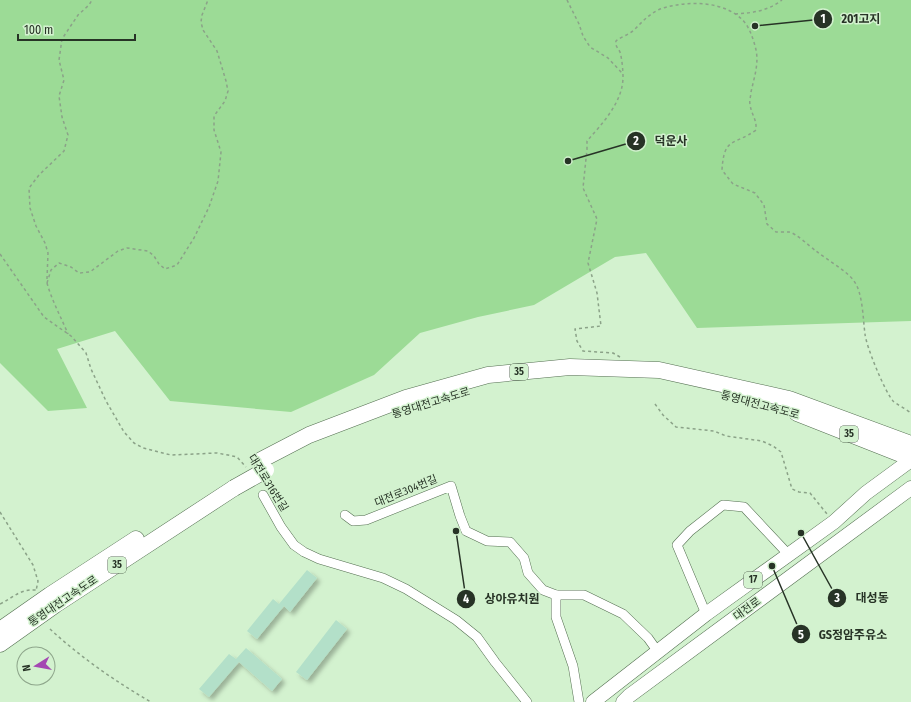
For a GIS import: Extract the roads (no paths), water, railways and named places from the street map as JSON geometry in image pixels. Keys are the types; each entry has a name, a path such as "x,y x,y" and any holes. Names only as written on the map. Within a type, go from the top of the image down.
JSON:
{"highway":[{"name":"통영대전고속도로","path":"0,630 57,590 264,465 309,435 406,398 488,375 570,367 659,370 788,404 911,444"},
{"name":"통영대전고속도로","path":"788,404 911,459"},
{"name":"통영대전고속도로","path":"0,644 232,483"}],"main road":[{"name":"대전로","path":"593,701 706,614 834,522 866,493 911,459"},
{"name":"대전로","path":"623,702 629,696 911,488"}],"street":[{"name":"대전로304번길","path":"345,516 353,520 366,520 451,486 466,531 487,541 510,542 524,558 528,573 543,590 556,595 584,595 623,614 648,638 658,652"},
{"name":"대전로316번길","path":"263,495 281,527 294,545 304,552 319,559 383,578 406,588 456,620 477,637 527,702"},
{"path":"706,614 677,545 690,530 723,505 744,507 788,554"},
{"path":"556,595 556,617 573,666 579,702"}],"place":[{"name":"201고지","path":"755,26"},
{"name":"덕운사","path":"568,161"},
{"name":"상아유치원","path":"456,531"},
{"name":"대성동","path":"801,533"},
{"name":"GS정암주유소","path":"772,566"}]}
